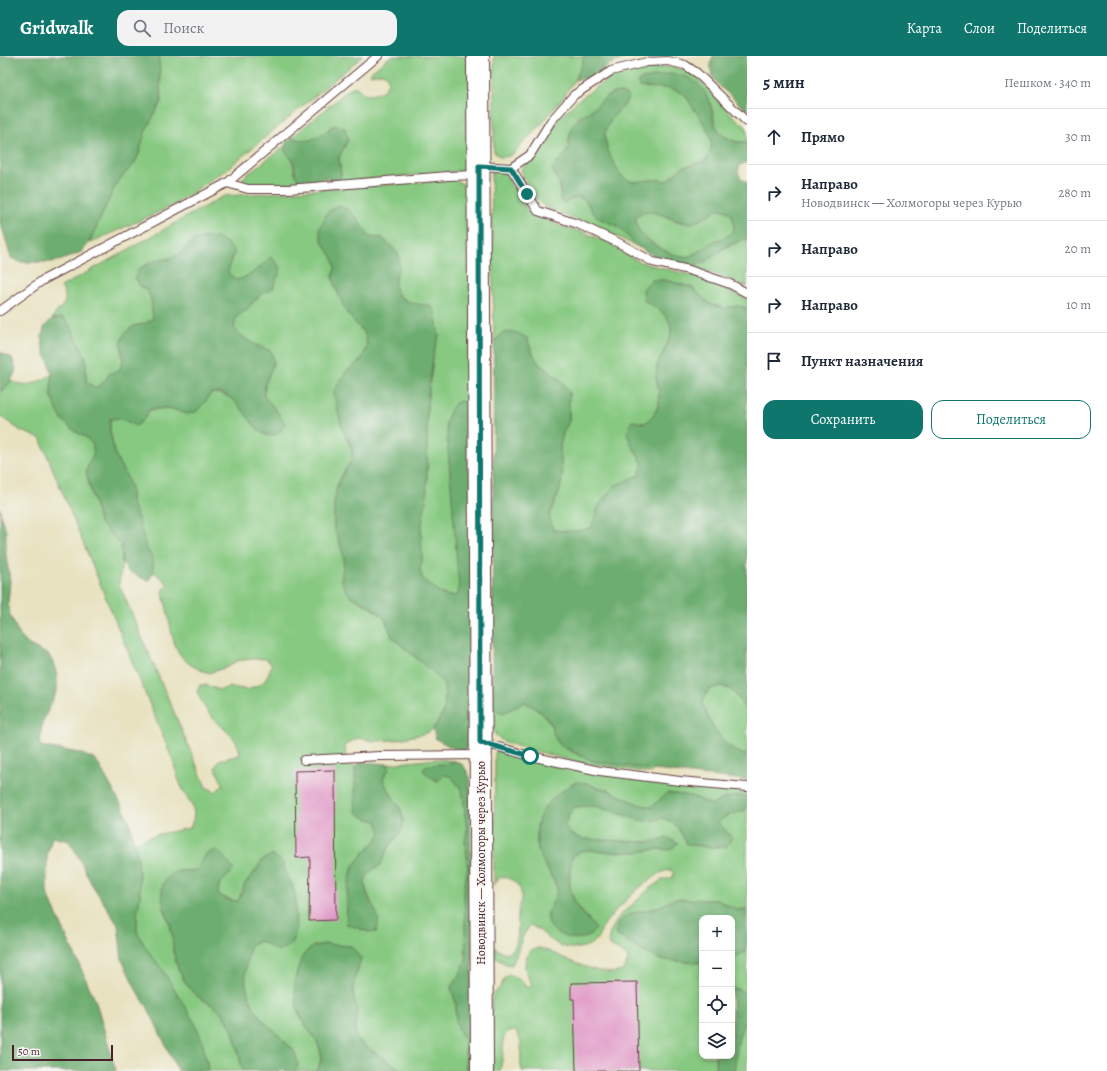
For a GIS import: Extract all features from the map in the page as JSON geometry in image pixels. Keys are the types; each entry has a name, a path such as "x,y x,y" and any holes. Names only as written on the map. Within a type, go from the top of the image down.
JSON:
{"main road":[{"name":"Новодвинск — Холмогоры через Курью","path":"478,56 482,1071"}],"lane":[{"path":"0,311 43,280 227,183 378,56"},
{"path":"227,183 248,189 288,189 448,176 479,170 511,168 530,155 550,121 574,95 611,71 647,62 668,61 685,65 697,73 747,122"},
{"path":"511,168 538,211 578,224 621,244 653,262 689,270 730,284 747,293"},
{"path":"304,760 480,749 530,756 600,771 680,781 747,787"}],"green space":[{"path":"0,56 159,56 161,102 145,132 139,154 134,164 117,182 89,243 81,252 62,260 51,262 20,262 11,258 4,232 0,224"},
{"path":"159,56 363,56 227,169 172,206 89,243 117,182 134,164 139,154 145,132 161,102"},
{"path":"391,56 471,56 470,159 465,168 461,171 334,182 331,180 338,180 341,175 339,157 348,140 331,126 323,134 306,141 291,138 352,87 357,87 363,94 369,95 385,89 388,82 387,75 382,73 371,75 370,73"},
{"path":"494,56 584,56 582,66 559,103 515,152 506,157 500,157 494,152"},
{"path":"584,56 629,56 610,64 593,76 575,80"},
{"path":"713,56 747,56 747,111 714,79 711,69"},
{"path":"672,67 695,75 732,115 747,128 747,141 734,141 719,131 716,127 709,100 701,89 690,79 674,75 643,79 637,82 640,87 675,90 687,97 702,120 710,136 710,152 705,161 681,168 667,181 632,182 626,180 621,175 608,153 605,138 605,132 611,118 626,104 611,93 590,111 579,117 568,140 569,146 555,177 559,183 560,194 564,203 575,197 581,198 586,201 593,213 603,220 620,227 631,240 646,251 592,224 579,221 545,207 533,196 521,169 537,154 559,118 576,102 613,76 626,74 638,69"},
{"path":"674,74 691,79 704,91 707,96 716,126 719,131 734,141 747,141 747,162 740,165 738,172 741,179 747,182 747,238 727,246 706,261 696,265 683,265 667,261 643,250 619,227 603,220 592,212 583,199 574,198 564,203 560,200 560,186 552,170 555,164 567,151 572,127 578,120 613,93 618,92 629,97 611,120 605,136 613,163 621,175 626,179 636,182 655,180 667,181 681,168 705,161 710,152 710,136 702,120 687,97 675,90 640,87 637,82 643,79","holes":["719,208 731,213 734,221 734,227 729,234 692,255 685,257 674,255 648,240 643,236 637,227 636,219 636,217 641,213 647,211 682,222 692,223 700,220"]},
{"path":"334,125 345,128 348,140 339,157 341,175 338,180 324,178 305,184 297,179 294,163 285,152 286,142 291,138 310,140 326,132"},
{"path":"285,146 286,152 292,161 296,175 302,182 250,187 244,184 242,179 245,176"},
{"path":"491,172 504,172 527,210 539,217 610,243 632,258 643,263 705,279 747,299 747,308 737,306 723,308 710,304 691,287 665,280 644,300 663,313 670,322 671,335 657,366 656,378 659,392 659,403 654,415 645,423 631,444 643,464 639,475 622,483 612,490 599,507 591,528 572,531 553,530 549,516 560,490 562,476 560,446 563,433 569,421 569,392 550,371 539,364 532,352 527,338 502,333 494,342"},
{"path":"455,180 465,185 469,189 474,406 464,402 454,404 458,595 452,596 438,592 422,578 420,569 422,561 421,531 427,479 427,404 434,351 439,336 421,305 406,300 398,294 395,286 395,280 399,267 398,254 383,238 370,237 362,227 357,217 338,205 328,212 323,221 328,249 333,258 335,267 333,276 335,286 346,312 365,334 367,344 361,360 344,374 342,427 352,450 352,460 337,486 334,505 334,528 358,601 369,606 385,619 392,637 437,676 444,684 445,704 443,713 433,729 427,733 395,740 373,741 358,738 345,745 346,761 355,767 356,789 367,819 377,821 381,832 375,842 353,866 346,899 354,926 369,932 376,932 373,907 365,881 366,877 374,869 381,865 387,849 404,821 401,810 383,778 389,769 388,764 437,759 455,761 442,765 436,764 427,775 438,781 442,774 450,775 460,787 463,795 467,832 465,841 468,866 464,890 466,960 460,974 451,987 456,1004 455,1012 458,1028 465,1042 466,1071 403,1071 363,1045 356,1037 354,1025 357,1014 353,991 354,979 359,969 351,946 325,944 313,946 298,1011 318,1045 321,1056 320,1062 317,1071 294,1071 298,1066 295,1054 291,1048 265,1023 256,1011 251,1002 246,984 246,966 251,945 260,941 277,950 296,929 295,893 281,860 262,860 245,884 238,902 218,895 219,884 227,877 201,862 197,870 176,871 163,906 171,929 179,967 184,979 193,993 210,1004 227,1020 234,1034 243,1071 208,1071 207,1061 173,988 162,969 147,950 137,932 137,915 140,896 138,860 135,842 155,835 190,828 193,821 194,811 181,785 173,761 40,438 21,431 0,416 0,391 4,389 11,381 23,384 32,384 52,375 51,394 58,412 76,432 84,436 92,443 94,452 86,471 99,522 121,545 122,562 119,584 206,787 216,792 223,784 215,768 219,760 240,755 239,748 229,733 208,713 197,692 200,685 206,685 219,690 233,687 247,690 261,684 266,679 272,665 266,659 251,659 236,661 230,666 209,673 189,664 178,651 172,635 163,593 163,590 169,585 154,572 152,557 146,548 131,500 131,489 127,477 115,454 110,430 110,419 120,418 136,426 144,419 150,410 169,408 187,414 205,402 210,393 225,396 231,399 241,407 255,425 279,414 264,396 265,385 274,361 271,351 251,342 234,328 236,317 246,310 260,295 273,288 281,268 271,257 251,274 236,280 228,273 230,262 235,252 187,246 179,255 148,263 139,285 147,290 151,299 153,319 144,324 133,326 121,342 123,362 119,370 109,374 104,382 96,388 86,382 86,359 70,326 63,318 52,319 65,301 64,293 61,287 225,196"},
{"path":"338,205 350,211 357,218 370,237 383,238 398,254 399,265 395,278 395,288 401,298 412,303 430,305 435,311 439,336 434,351 427,404 427,495 421,531 422,561 420,569 422,578 441,594 450,596 458,595 459,588 446,423 452,407 455,404 463,401 474,406 472,744 464,750 453,748 436,739 433,729 443,713 445,704 444,684 437,676 392,637 385,619 378,612 350,596 341,579 344,561 342,550 334,528 334,505 337,486 352,460 352,450 342,427 334,391 344,374 361,360 367,344 365,334 346,312 335,286 333,276 335,267 333,258 322,241 319,229 328,212"},
{"path":"718,208 731,213 734,221 732,231 725,237 709,244 695,254 685,257 674,255 654,244 643,236 636,223 636,217 647,211 688,223 708,215"},
{"path":"206,237 223,240 235,252 230,262 228,273 236,280 251,274 271,257 281,268 273,288 260,295 246,310 236,317 234,328 251,342 271,351 274,361 265,385 264,396 285,424 277,434 270,436 264,434 258,430 235,402 228,396 220,393 211,393 196,412 187,414 169,408 150,409 144,419 136,426 120,418 110,419 110,431 115,454 127,477 131,489 131,500 140,524 146,548 152,557 154,572 148,581 128,571 122,562 121,545 99,522 86,471 94,452 92,443 62,420 58,412 51,394 52,375 43,347 42,335 45,326 52,319 63,318 70,326 86,359 86,382 96,388 104,382 109,374 119,370 123,362 121,342 125,333 133,326 144,324 153,319 151,299 147,290 139,285 135,277 139,268 158,260 169,259 181,254 194,240"},
{"path":"747,238 747,287 689,265 703,263 726,247"},
{"path":"652,280 665,280 691,287 710,304 723,308 737,306 747,308 747,712 734,692 726,687 721,686 709,689 702,702 713,727 724,742 731,748 747,755 747,780 654,770 592,761 560,745 554,736 551,724 536,708 524,702 503,713 492,709 494,342 502,333 515,332 527,338 532,352 539,364 561,380 569,392 569,421 563,433 560,446 562,476 560,490 549,516 553,530 572,531 591,528 599,505 614,486 639,475 643,464 631,444 627,433 632,421 645,423 650,419 659,403 656,372 659,361 670,339 671,327 667,317 664,314 644,300 643,289"},
{"path":"0,352 12,358 16,369 10,382 0,391"},
{"path":"0,508 6,531 6,555 10,581 8,603 10,615 20,636 29,645 49,655 57,676 57,691 42,723 40,746 79,753 96,760 122,806 130,823 138,860 140,896 137,915 137,932 147,950 162,969 195,1023 202,1040 208,1071 178,1071 147,1006 138,993 122,960 118,925 91,883 69,841 52,837 47,855 47,893 96,1002 116,1071 0,1071"},
{"path":"721,686 732,690 747,712 747,755 731,748 724,742 713,727 702,702 709,689"},
{"path":"524,702 536,708 548,720 557,741 571,752 606,763 654,770 650,773 572,761 503,741 496,736 493,728 492,709 504,713"},
{"path":"499,751 678,785 747,792 747,796 738,796 720,800 712,805 692,796 667,793 652,807 640,805 608,790 597,788 587,783 537,824 537,845 540,855 557,888 556,897 547,915 590,920 578,906 571,892 570,867 572,857 581,851 592,850 602,852 637,852 659,849 670,850 657,841 647,842 583,839 572,835 565,826 568,816 574,807 595,806 634,818 653,820 663,818 672,822 678,828 687,844 706,847 726,847 732,838 717,822 728,815 747,809 747,909 738,910 717,900 675,899 656,908 634,913 615,934 644,952 661,960 699,963 699,1059 715,1059 716,1071 522,1071 520,1040 515,1031 510,1031 505,1036 503,1043 503,1055 500,1071 492,1071 492,996 501,986 505,977 509,974 520,979 527,988 532,986 526,974 525,967 529,951 538,948 544,949 570,961 602,972 611,973 622,970 627,963 628,958 626,955 609,945 608,941 610,932 620,915 650,888 662,880 672,878 674,874 671,870 664,872 645,883 616,910 593,943 581,948 569,948 559,945 536,928 530,926 524,934 512,965 506,964 494,957 494,947 501,951 509,952 515,945 518,935 518,912 521,900 520,890 512,880 500,877 494,885 495,752"},
{"path":"455,761 463,765 470,777 473,1071 466,1071 465,1042 458,1028 456,1020 456,1004 451,987 460,974 466,960 464,890 468,866 465,841 467,832 463,795 460,787 450,776 443,775 438,781 423,771 425,766"},
{"path":"361,762 388,764 389,769 383,778 384,783 397,803 403,818 402,830 389,847 381,865 370,872 367,876 365,886 366,891 378,917 376,932 369,932 346,924 348,888 353,866 375,842 381,832 377,821 367,819 357,813 355,801 355,767"},
{"path":"576,782 587,783 597,788 608,790 640,805 652,807 667,793 692,796 712,805 720,800 738,796 747,796 747,809 727,815 718,822 732,838 726,847 706,847 687,844 678,828 672,822 663,818 643,821 595,806 574,807 568,816 565,826 572,835 583,839 647,842 668,838 678,843 670,850 659,849 637,852 602,852 592,850 581,851 572,857 570,884 575,903 596,929 589,936 583,938 569,938 551,927 548,921 548,914 556,895 557,888 540,856 537,842 537,828 543,811 553,798"},
{"path":"216,850 224,857 234,870 219,884 218,895 228,900 238,901 245,884 262,860 271,855 281,860 293,886 296,929 294,937 288,947 281,950 277,950 260,941 251,945 246,965 246,984 251,1003 256,1011 265,1023 292,1048 298,1066 294,1071 243,1071 237,1046 231,1028 226,1019 216,1007 198,997 192,991 185,982 177,965 173,952 171,928 163,902 162,889 164,882 168,876 174,872 197,870 206,854"},
{"path":"675,899 717,900 738,910 747,909 747,951 735,957 735,915 699,915 699,963 661,960 644,952 615,934 617,925 624,917 656,908"},
{"path":"325,944 351,946 361,958 353,987 357,1012 355,1029 356,1037 370,1050 403,1071 317,1071 321,1058 320,1049 300,1015 297,1007 295,984 298,968 304,954 310,948"},
{"path":"747,951 747,994 735,989 735,957"},
{"path":"735,989 738,989 747,994 747,1015 739,1036 734,1071 716,1071 715,1059 735,1059"},
{"path":"747,1015 747,1071 734,1071 739,1036"}],"building":[{"path":"335,770 336,920 309,921 310,857 296,858 295,771"},
{"path":"637,982 639,1071 576,1071 574,999 571,999 571,983"}],"route":[{"path":"527,194 511,168 479,166 480,742 530,756"}]}
